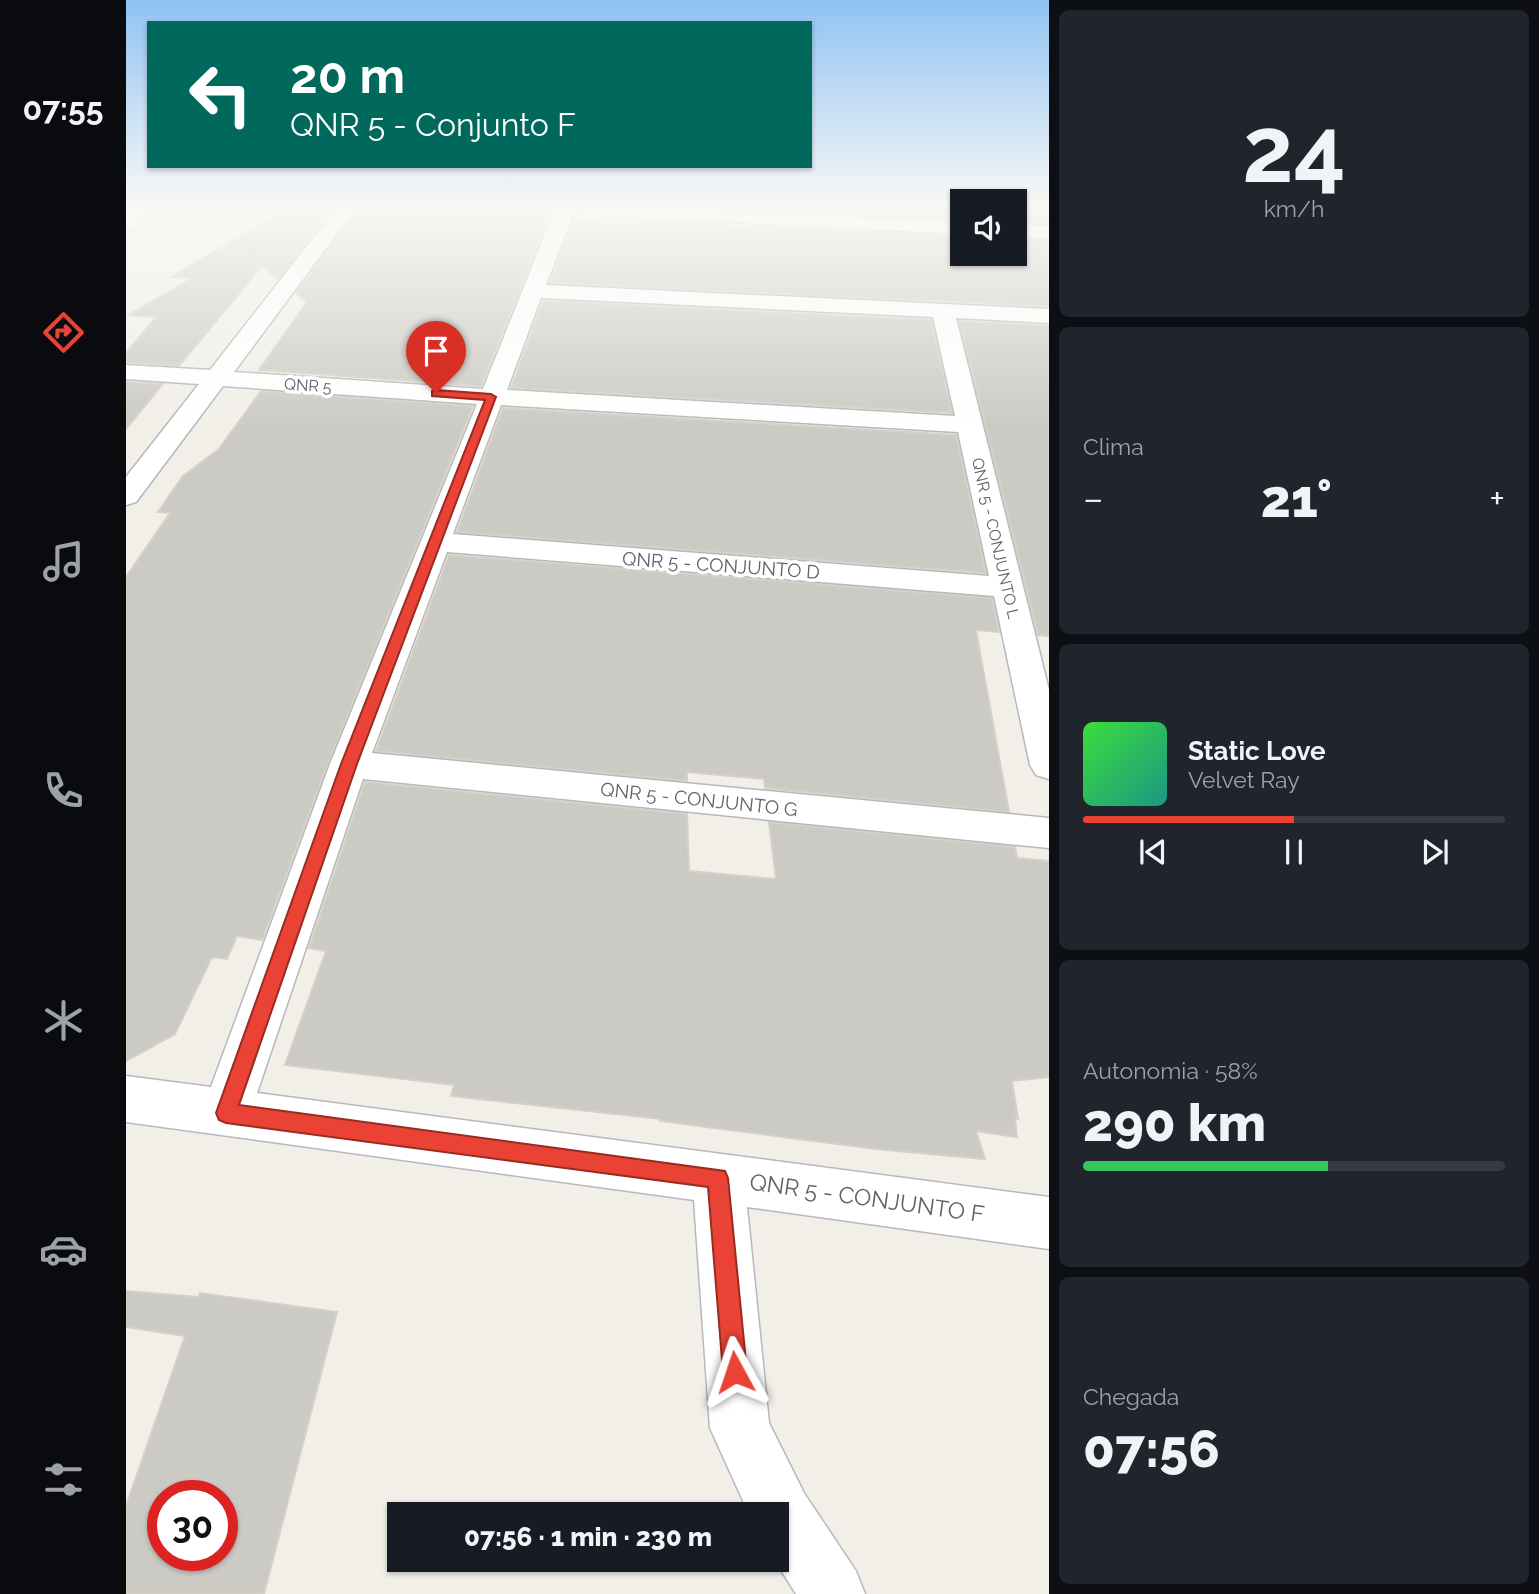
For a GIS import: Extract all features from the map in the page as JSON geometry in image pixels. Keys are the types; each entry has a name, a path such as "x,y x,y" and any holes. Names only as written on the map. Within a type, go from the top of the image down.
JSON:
{"street":[{"path":"126,496 293,278"},
{"path":"126,1099 226,1113 349,764 538,278"},
{"path":"533,291 1049,317"},
{"name":"QNR 5 - CONJUNTO L","path":"943,311 1049,765"},
{"name":"QNR 5","path":"126,372 491,397"},
{"path":"491,397 969,425"},
{"name":"QNR 5 - CONJUNTO D","path":"435,542 1007,587"},
{"name":"QNR 5 - CONJUNTO G","path":"349,764 1049,833"},
{"name":"QNR 5 - CONJUNTO F","path":"226,1113 1049,1223"},
{"path":"718,1178 740,1428 782,1516 833,1594"}],"building":[{"path":"191,278 252,278 179,366 126,362 126,353 156,317 129,315"},
{"path":"307,278 525,278 481,386 259,370 307,302 296,293"},
{"path":"552,278 1049,278 1049,306 550,283"},
{"path":"543,301 931,320 952,413 511,388"},
{"path":"959,321 1049,326 1049,636 1038,635"},
{"path":"126,382 163,384 126,429"},
{"path":"261,391 473,406 328,763 262,940 237,936 227,959 212,957 175,1034 126,1061 126,577 170,513 158,512 183,476 219,449"},
{"path":"503,408 956,435 986,573 457,532"},
{"path":"449,555 992,598 999,632 976,630 1009,812 765,788 764,779 687,772 687,781 376,751"},
{"path":"365,782 687,814 689,871 776,879 769,822 1015,847 1017,858 1049,861 1049,1077 1012,1081 1018,1119 1015,1118 1017,1137 976,1131 985,1159 876,1149 660,1121 661,1119 451,1096 454,1085 285,1065 326,951 309,948"},
{"path":"126,1291 199,1297 200,1293 337,1312 264,1594 126,1594 126,1506 185,1336 126,1327"}],"route":[{"path":"436,393 491,397 349,764 226,1113 718,1178 735,1372"}]}
